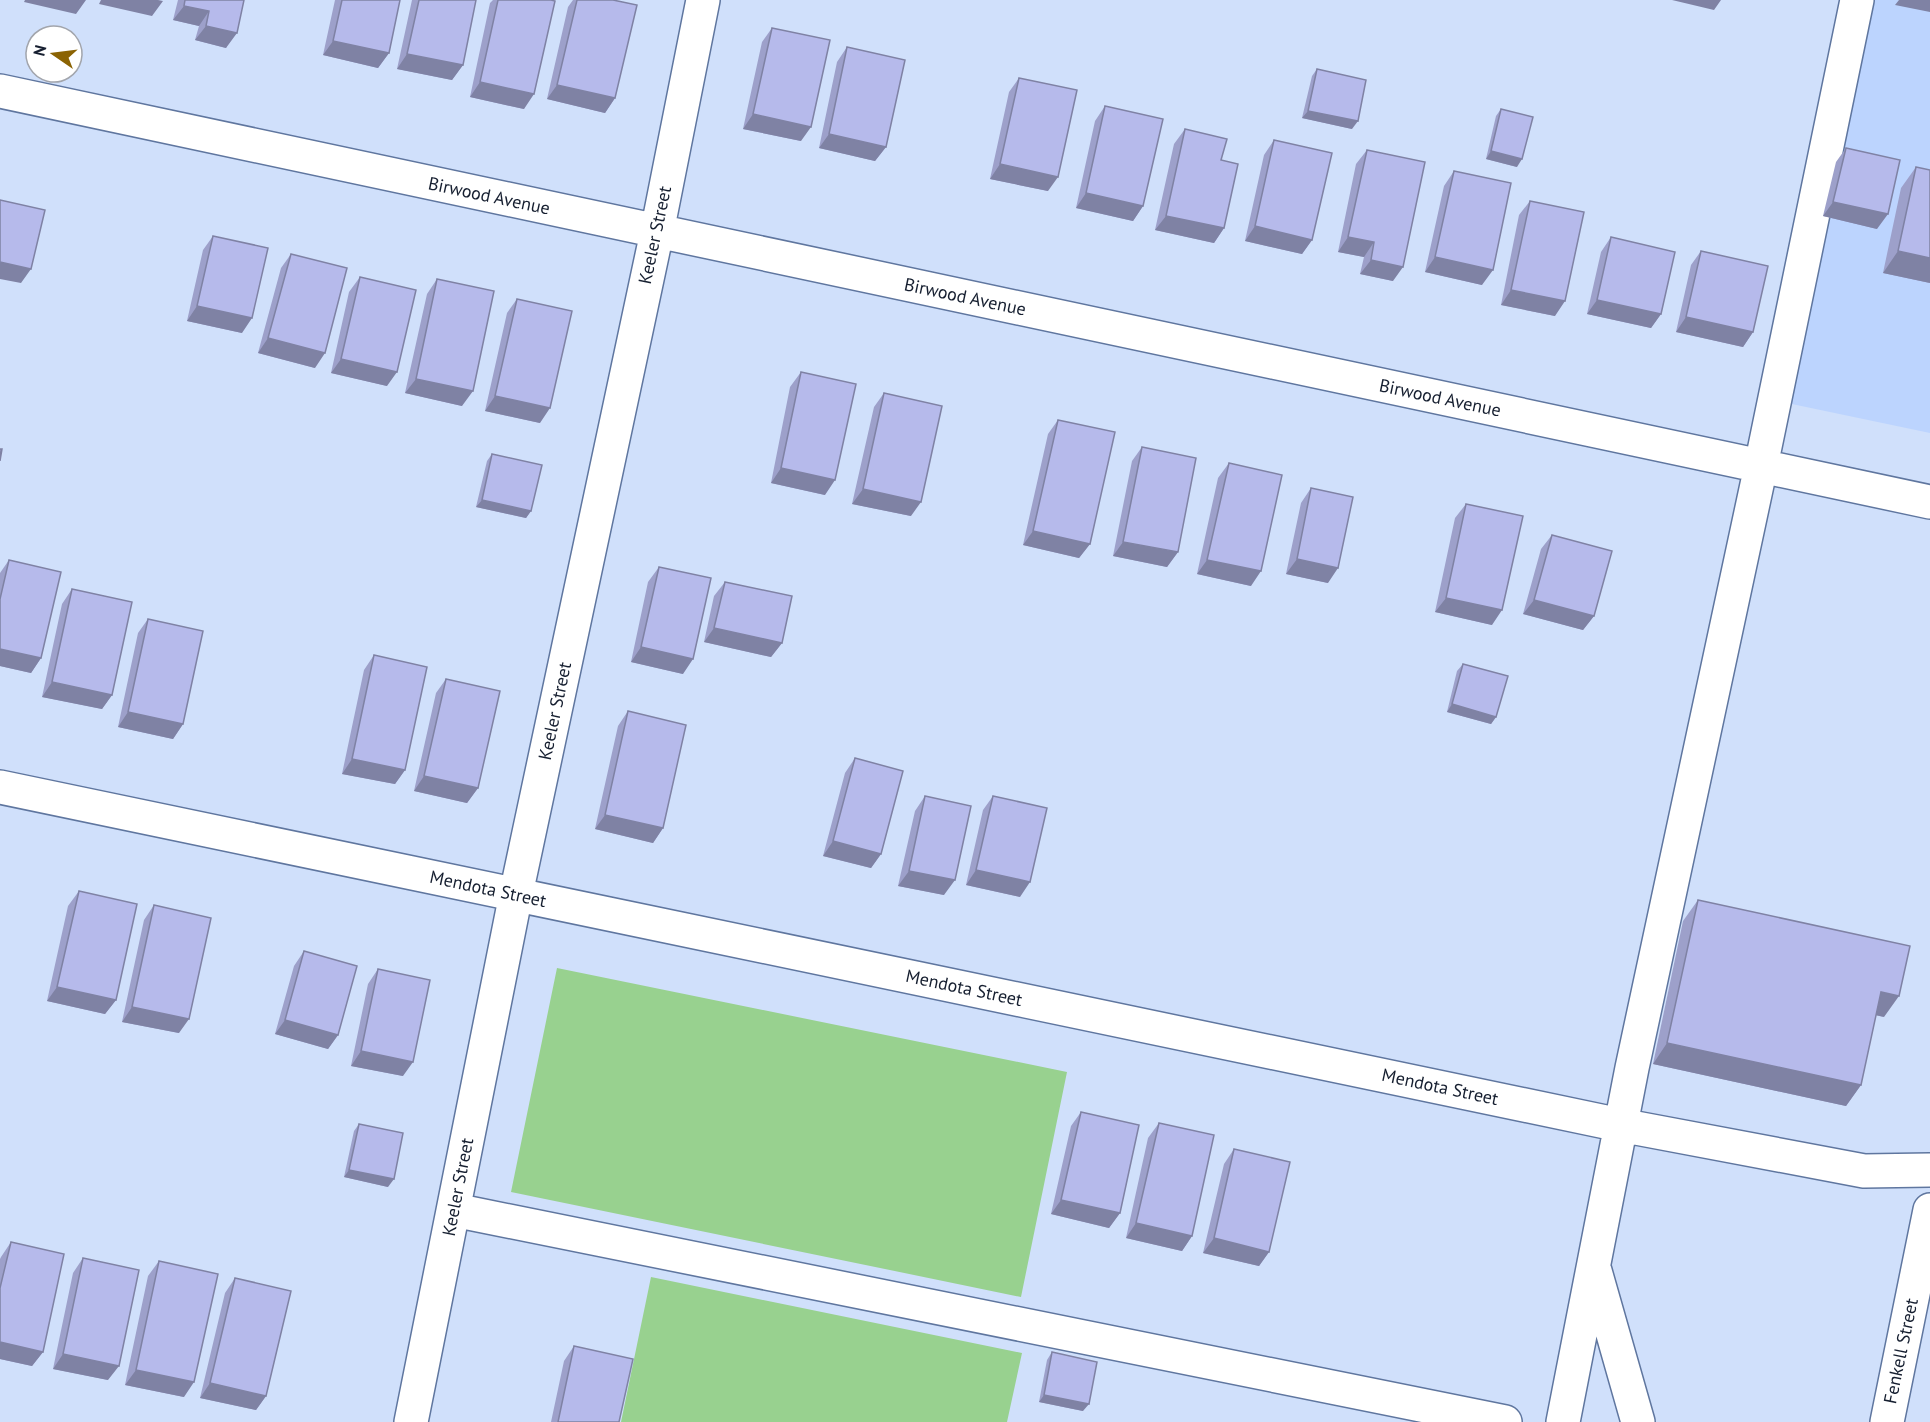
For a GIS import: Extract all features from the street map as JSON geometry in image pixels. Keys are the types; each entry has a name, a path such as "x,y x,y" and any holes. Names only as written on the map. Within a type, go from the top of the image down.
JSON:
{"street":[{"name":"Keeler Street","path":"411,1422 516,894 657,232 703,0"},
{"path":"1563,1422 1620,1125 1761,466 1857,0"},
{"name":"Birwood Avenue","path":"0,91 1930,502"},
{"name":"Mendota Street","path":"0,787 1620,1125 1864,1171 1930,1170"},
{"path":"454,1210 1504,1422"},
{"name":"Fenkell Street","path":"1887,1422 1930,1210"},
{"path":"1593,1264 1638,1422"}],"shaded area":[{"path":"1870,0 1930,0 1930,433 1787,403"}],"green space":[{"path":"557,968 1067,1072 1021,1297 511,1192"},
{"path":"651,1277 1022,1353 1007,1422 621,1422"}],"building":[{"path":"185,0 244,0 237,33 206,26 209,11 184,6"},
{"path":"342,0 400,0 389,53 333,41"},
{"path":"419,0 476,0 463,65 407,54"},
{"path":"498,0 555,1 534,94 480,82"},
{"path":"577,0 613,0 637,5 615,98 557,85"},
{"path":"772,28 830,40 811,127 753,114"},
{"path":"847,47 905,60 886,147 829,134"},
{"path":"1317,69 1366,80 1358,121 1308,111"},
{"path":"1019,78 1077,90 1058,177 1000,164"},
{"path":"1105,106 1163,119 1143,206 1086,193"},
{"path":"1501,109 1533,117 1522,159 1491,151"},
{"path":"1185,129 1227,139 1221,160 1238,164 1224,228 1166,216"},
{"path":"1274,140 1332,153 1312,240 1255,226"},
{"path":"1846,148 1900,160 1888,214 1833,202"},
{"path":"1367,150 1425,162 1403,267 1371,260 1374,242 1348,237"},
{"path":"1916,167 1930,170 1930,258 1898,251"},
{"path":"1454,171 1511,183 1493,270 1435,257"},
{"path":"0,200 45,210 31,269 0,262"},
{"path":"1530,201 1584,212 1565,301 1511,290"},
{"path":"213,236 268,248 252,318 197,306"},
{"path":"1611,237 1675,252 1661,314 1597,300"},
{"path":"1701,251 1768,266 1753,332 1686,317"},
{"path":"291,254 347,268 325,353 268,338"},
{"path":"360,277 416,290 397,372 341,359"},
{"path":"437,279 494,291 473,391 416,379"},
{"path":"517,299 572,311 550,408 495,396"},
{"path":"801,372 856,384 835,480 781,468"},
{"path":"884,393 942,406 921,502 863,489"},
{"path":"1058,420 1115,432 1090,544 1033,531"},
{"path":"1142,447 1196,458 1178,552 1123,542"},
{"path":"492,454 542,465 531,511 482,500"},
{"path":"1229,463 1282,475 1261,571 1207,560"},
{"path":"1311,488 1353,497 1338,568 1297,559"},
{"path":"1466,504 1523,516 1502,610 1446,598"},
{"path":"1552,535 1612,551 1594,616 1534,600"},
{"path":"9,560 61,572 41,658 0,649 0,599"},
{"path":"659,567 711,578 693,659 641,647"},
{"path":"725,582 792,596 782,643 714,628"},
{"path":"72,589 132,602 112,695 52,682"},
{"path":"148,619 203,631 183,724 128,712"},
{"path":"374,655 427,667 405,770 352,759"},
{"path":"1463,664 1508,676 1496,717 1452,704"},
{"path":"446,679 500,691 478,788 424,776"},
{"path":"628,711 686,725 663,828 605,815"},
{"path":"855,758 903,771 881,854 833,841"},
{"path":"925,796 971,806 955,880 909,871"},
{"path":"993,796 1047,808 1030,882 976,870"},
{"path":"79,891 137,904 116,1000 57,987"},
{"path":"1698,900 1910,946 1899,996 1881,992 1861,1085 1667,1043"},
{"path":"154,905 211,918 189,1019 132,1007"},
{"path":"304,951 357,966 338,1035 285,1020"},
{"path":"378,969 430,980 413,1062 361,1051"},
{"path":"1081,1112 1139,1125 1120,1213 1061,1200"},
{"path":"1159,1123 1214,1135 1192,1236 1136,1223"},
{"path":"359,1124 403,1133 394,1179 349,1170"},
{"path":"1234,1149 1290,1162 1269,1252 1214,1238"},
{"path":"11,1242 64,1254 43,1352 0,1342 0,1288"},
{"path":"83,1258 139,1270 119,1366 63,1354"},
{"path":"159,1261 218,1274 194,1382 136,1370"},
{"path":"235,1278 291,1291 266,1396 210,1383"},
{"path":"574,1346 633,1359 619,1422 558,1422"},
{"path":"1052,1352 1097,1362 1089,1404 1044,1395"}]}
